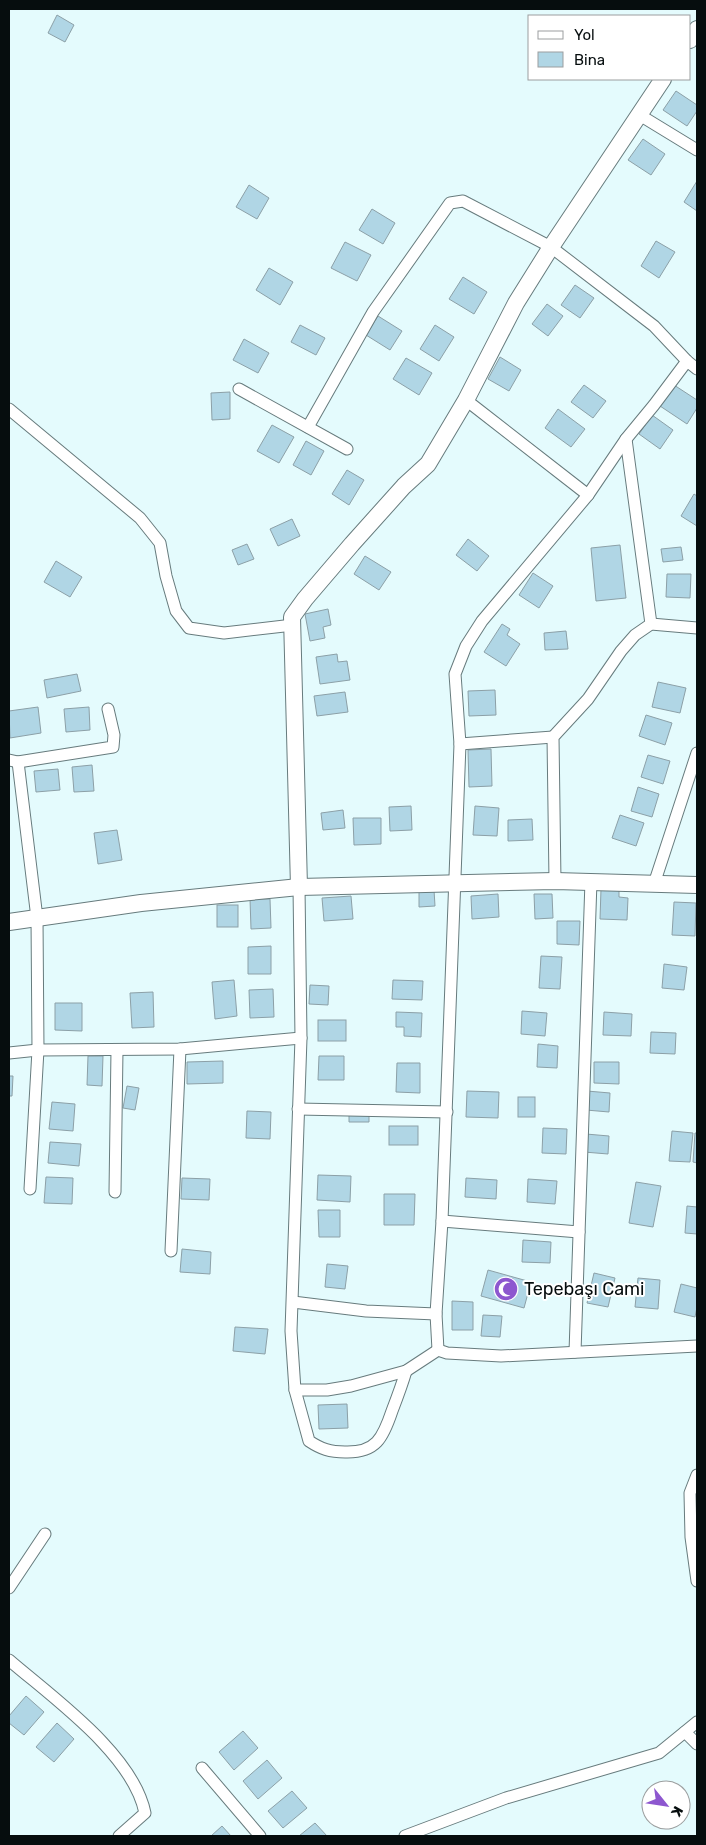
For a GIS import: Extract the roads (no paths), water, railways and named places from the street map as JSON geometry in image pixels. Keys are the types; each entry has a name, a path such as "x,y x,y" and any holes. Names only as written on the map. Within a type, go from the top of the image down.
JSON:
{"street":[{"path":"406,1371 383,1435 374,1445 355,1452 330,1452 309,1441 295,1390 291,1331 301,1038 292,617 305,599 404,486 428,464 466,400 516,303 638,114 662,80"},
{"path":"638,114 697,150"},
{"path":"308,427 372,312 450,203 464,201 551,247 654,326 697,369"},
{"path":"438,1350 436,1314 447,1112 460,744 456,674 466,646 482,621 588,495 626,438 654,405 686,360"},
{"path":"239,389 346,449"},
{"path":"466,400 588,495"},
{"path":"9,409 140,518 160,543 166,576 176,611 188,628 224,633 293,625"},
{"path":"626,438 651,624"},
{"path":"460,744 553,737 588,699 622,651 636,635 651,624 697,628"},
{"path":"30,1189 38,1050 37,918 14,761 112,747 114,735 108,709"},
{"path":"553,737 555,881"},
{"path":"654,884 694,775 697,753"},
{"path":"9,922 142,904 299,887 555,881 697,885"},
{"path":"575,1352 591,881"},
{"path":"9,1053 38,1050 180,1049 301,1038"},
{"path":"171,1250 180,1049"},
{"path":"115,1192 117,1050"},
{"path":"298,1109 447,1112"},
{"path":"442,1221 579,1232"},
{"path":"293,1302 366,1311 436,1314"},
{"path":"438,1350 447,1353 501,1356 697,1346"},
{"path":"295,1390 327,1390 352,1386 406,1371 438,1350"},
{"path":"697,1475 690,1493 691,1537 697,1581"},
{"path":"9,1588 45,1534"},
{"path":"9,1660 68,1710 115,1756 142,1798 145,1813 119,1836"},
{"path":"405,1836 506,1798 660,1753 697,1722"},
{"path":"685,1732 697,1744"},
{"path":"202,1768 260,1836"}],"place":[{"name":"Tepebaşı Cami","path":"506,1289"}]}
